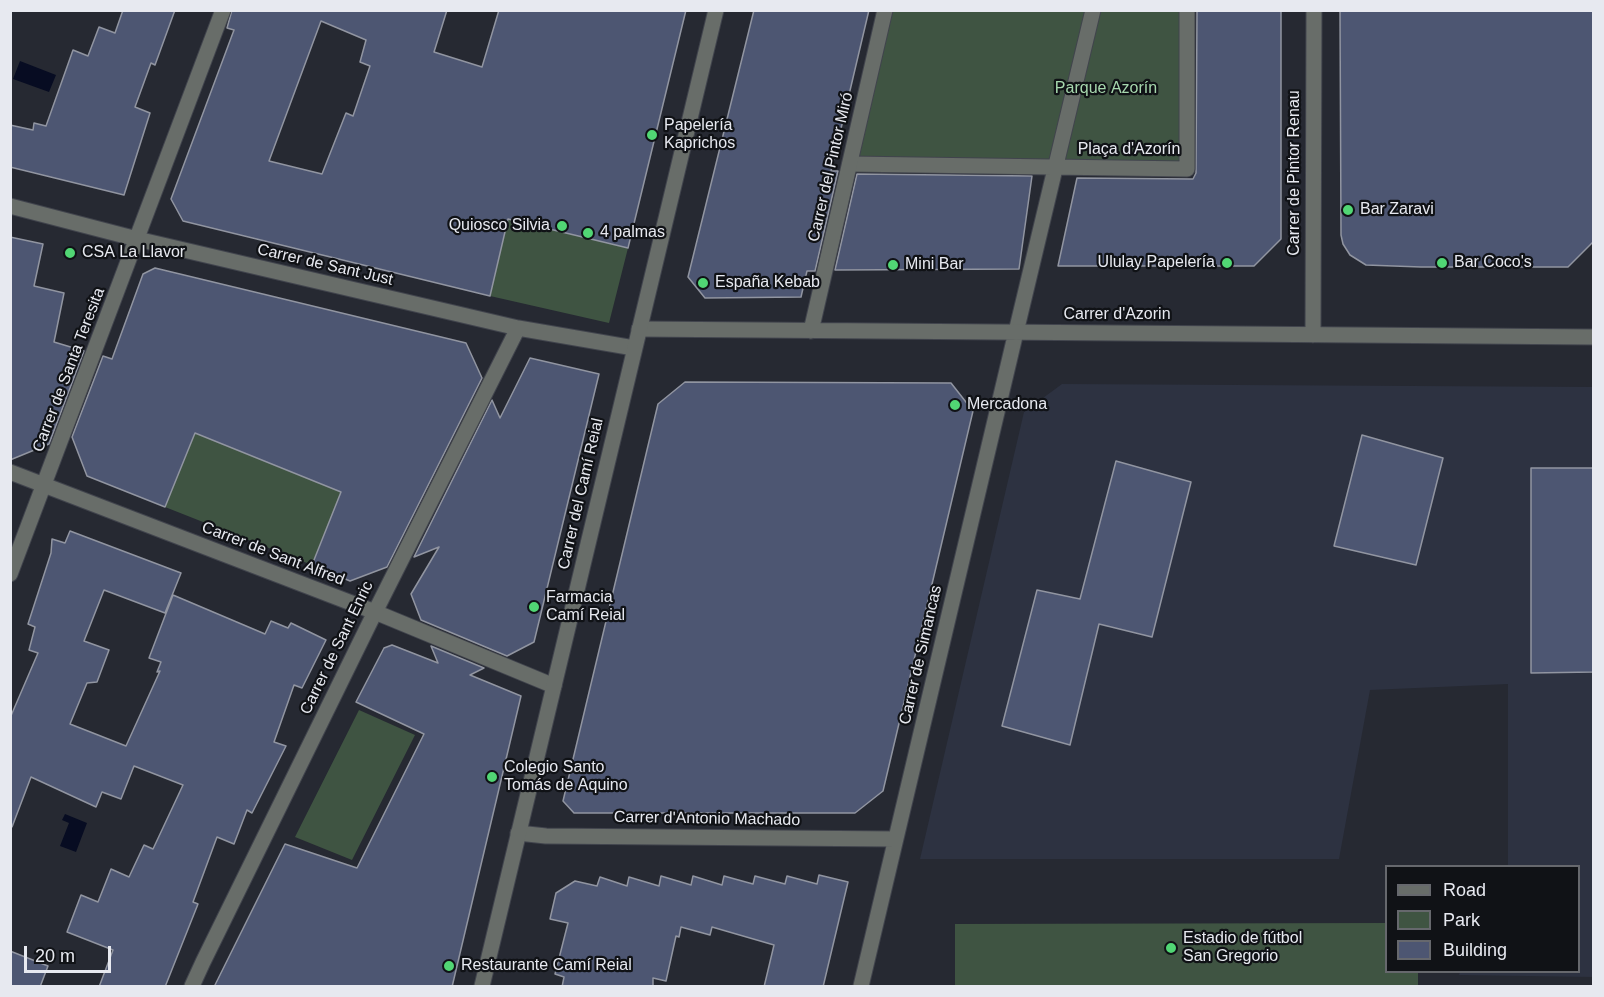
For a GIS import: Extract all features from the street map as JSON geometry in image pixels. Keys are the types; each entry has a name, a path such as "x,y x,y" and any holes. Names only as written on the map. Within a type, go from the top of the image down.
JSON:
{"street":[{"name":"Carrer de Santa Teresita","path":"10,574 223,10"},
{"name":"Carrer del Camí Reial","path":"482,987 716,10"},
{"name":"Carrer del Pintor Miró","path":"811,331 885,10"},
{"name":"Plaça d'Azorín","path":"1016,332 1092,10"},
{"name":"Plaça d'Azorín","path":"850,164 1187,169 1187,10"},
{"name":"Carrer de Pintor Renau","path":"1313,335 1314,10"},
{"name":"Carrer de Sant Just","path":"10,206 137,239 518,328 634,348"},
{"name":"Carrer de Sant Enric","path":"192,987 375,612 518,328"},
{"name":"Carrer d'Azorin","path":"639,329 1593,337"},
{"name":"Carrer de Simancas","path":"861,987 1016,332"},
{"name":"Carrer de Sant Alfred","path":"10,472 375,612 554,686"},
{"name":"Carrer d'Antonio Machado","path":"518,833 546,836 896,839"}],"shaded area":[{"path":"20,61 56,75 49,92 13,79"},
{"path":"1062,384 1593,387 1593,977 1459,975 1460,973 1580,973 1580,865 1508,865 1508,684 1370,690 1339,859 920,859 1024,412"},
{"path":"65,814 87,823 76,852 60,846 69,823 62,820"}],"green space":[{"name":"Parque Azorín","path":"885,11 1187,11 1187,169 850,164"},
{"path":"508,219 628,248 609,323 490,296"},
{"path":"195,433 341,492 312,565 165,507"},
{"path":"359,710 415,735 352,860 295,837"},
{"name":"Estadio de fútbol San Gregorio","path":"1385,923 1385,973 1418,973 1418,986 955,986 955,924"}],"building":[{"path":"123,10 175,10 155,65 151,63 135,107 150,113 124,195 10,167 10,125 33,130 34,123 46,126 73,50 88,56 99,27 115,33"},
{"path":"232,10 447,10 434,52 482,67 499,10 686,10 628,248 508,219 490,296 183,221 171,199 234,30 227,28","holes":["321,21 366,40 360,62 370,66 353,116 346,113 322,174 269,161"]},
{"path":"754,10 869,10 831,171 838,171 815,271 807,271 801,297 705,298 688,277"},
{"path":"1197,10 1281,10 1281,239 1254,266 1058,266 1077,178 1193,179 1196,173"},
{"path":"1340,10 1593,10 1593,242 1568,267 1366,265 1350,255 1343,244 1341,235"},
{"path":"857,174 1032,176 1019,269 835,270"},
{"path":"10,237 43,244 34,286 64,293 54,342 84,351 49,444 10,460"},
{"path":"155,268 466,343 482,378 387,567 350,581 312,565 341,492 195,433 165,507 87,476 72,437 103,356 112,359 143,274"},
{"path":"530,358 599,374 534,642 507,656 421,620 411,594 439,547 414,557 492,400 500,418"},
{"path":"685,382 951,383 973,411 883,791 855,813 574,813 563,801 658,404"},
{"path":"1362,435 1443,458 1416,565 1334,546"},
{"path":"1116,461 1191,482 1152,637 1099,624 1070,745 1002,726 1037,590 1080,599"},
{"path":"1531,468 1593,468 1593,672 1531,673"},
{"path":"70,531 181,573 165,613 104,590 84,641 109,650 97,682 87,683 70,724 126,746 160,671 157,672 161,662 149,658 173,595 265,634 271,621 288,628 291,623 326,640 302,688 294,685 274,742 286,746 252,813 247,810 234,844 217,837 193,902 198,904 165,987 99,987 113,950 67,932 81,895 98,902 111,869 129,877 144,845 153,849 183,785 134,766 121,799 102,792 96,807 31,777 12,827 10,827 10,718 38,653 29,650 35,627 28,624 51,553 52,539 65,543"},
{"path":"392,645 438,663 431,646 484,668 470,675 521,696 452,987 214,987 285,844 357,868 424,734 356,702 384,648"},
{"path":"819,875 848,882 823,987 764,987 774,945 712,927 710,935 681,927 679,937 676,936 666,981 653,978 653,987 562,987 564,977 555,974 568,923 550,919 556,893 575,881 597,886 600,877 627,886 629,877 659,886 661,876 691,885 693,876 722,885 724,876 753,884 755,876 785,884 787,876 817,884"},
{"path":"10,951 48,966 40,987 10,987"}],"place":[{"name":"Papelería Kaprichos","path":"652,135"},
{"name":"Bar Zaravi","path":"1348,210"},
{"name":"Quiosco Silvia","path":"562,226"},
{"name":"4 palmas","path":"588,233"},
{"name":"CSA La Llavor","path":"70,253"},
{"name":"Ululay Papelería","path":"1227,263"},
{"name":"Bar Coco's","path":"1442,263"},
{"name":"Mini Bar","path":"893,265"},
{"name":"España Kebab","path":"703,283"},
{"name":"Mercadona","path":"955,405"},
{"name":"Farmacia Camí Reial","path":"534,607"},
{"name":"Colegio Santo Tomás de Aquino","path":"492,777"},
{"name":"Estadio de fútbol San Gregorio","path":"1171,948"},
{"name":"Restaurante Camí Reial","path":"449,966"}]}
